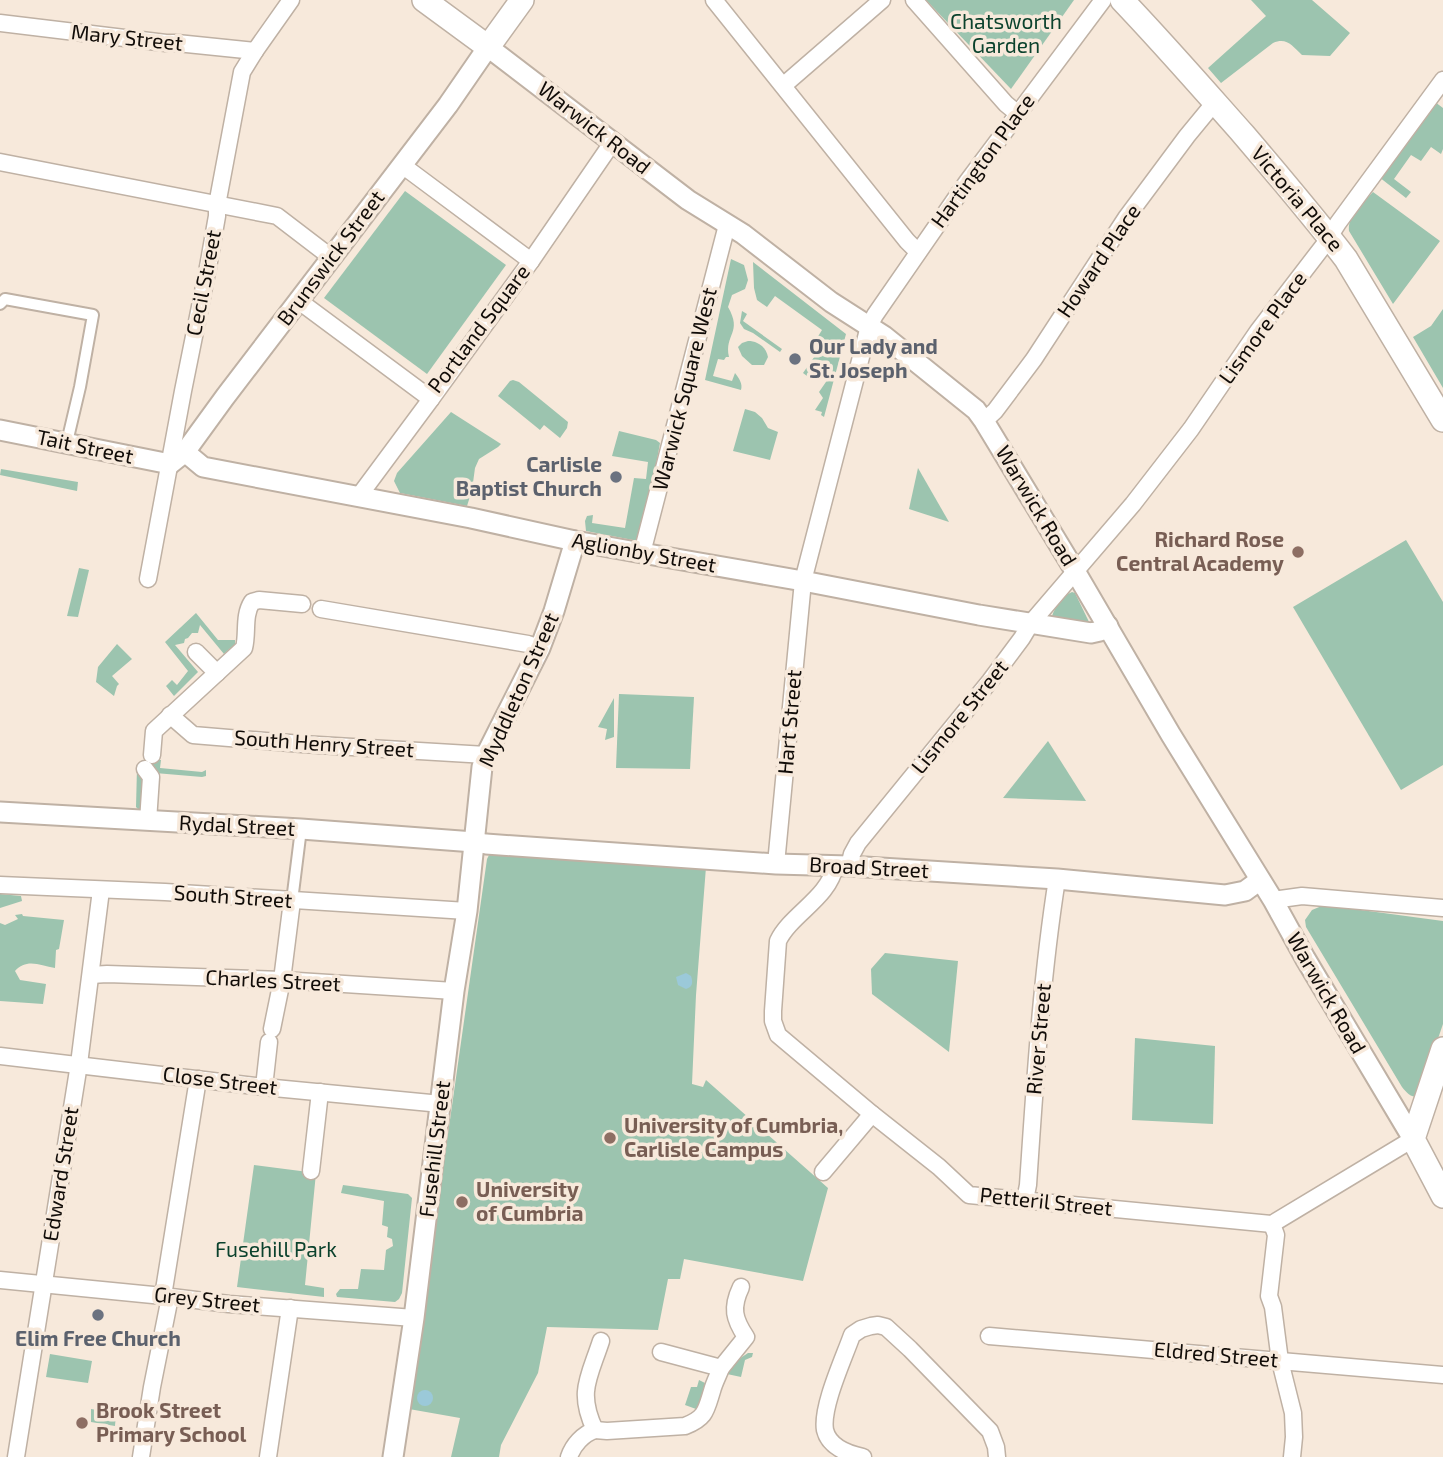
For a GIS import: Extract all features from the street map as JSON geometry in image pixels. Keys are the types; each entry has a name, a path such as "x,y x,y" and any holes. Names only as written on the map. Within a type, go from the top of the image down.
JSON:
{"main road":[{"name":"Warwick Road","path":"424,0 488,47"},
{"path":"488,47 522,0"},
{"name":"Victoria Place","path":"1122,0 1215,102 1308,210 1346,259 1443,420"},
{"path":"1413,1139 1443,1049"},
{"name":"Warwick Road","path":"1413,1139 1443,1196"}],"street":[{"name":"Cecil Street","path":"148,579 177,458 217,205 242,72 291,0"},
{"path":"714,0 918,252"},
{"path":"784,85 883,0"},
{"path":"914,0 1017,113"},
{"name":"Hartington Place","path":"869,326 1017,113 1103,0"},
{"name":"Mary Street","path":"0,23 255,51"},
{"name":"Warwick Road","path":"488,47 688,200 743,234 970,404 984,421 1075,571 1413,1139"},
{"name":"Brunswick Street","path":"177,458 448,105 488,47"},
{"name":"Lismore Place","path":"1075,571 1133,504 1191,429 1258,331 1443,80"},
{"name":"Howard Place","path":"984,421 995,411 1034,359 1126,218 1215,102"},
{"path":"531,261 612,143"},
{"path":"0,162 277,216 332,258"},
{"name":"Portland Square","path":"299,301 431,399 531,261 402,165"},
{"name":"Warwick Square West","path":"642,553 727,225"},
{"path":"0,304 5,299 93,315 67,442"},
{"name":"Hart Street","path":"776,864 803,581 869,326"},
{"path":"359,496 431,399"},
{"name":"Tait Street","path":"0,430 105,451 177,458"},
{"name":"Aglionby Street","path":"177,458 203,467 471,518 575,541 1091,633 1108,626"},
{"name":"Myddleton Street","path":"474,842 482,767 486,755 540,648 575,541"},
{"name":"Lismore Street","path":"842,866 990,681 1031,623 1075,571"},
{"path":"148,821 151,777 148,762 155,731 244,649 247,610 251,602 259,600 302,604"},
{"path":"321,609 540,648"},
{"path":"196,652 217,673"},
{"name":"South Henry Street","path":"170,715 193,735 486,755"},
{"name":"Rydal Street","path":"0,812 474,842"},
{"path":"264,1087 282,980 301,829"},
{"name":"Broad Street","path":"474,842 776,864 1058,878 1225,895 1245,891 1260,880"},
{"name":"Fusehill Street","path":"393,1457 414,1318 474,842"},
{"name":"Petteril Street","path":"842,866 778,941 773,1021 778,1035 785,1042 939,1167 969,1195 1272,1224"},
{"name":"River Street","path":"1025,1200 1044,984 1058,878"},
{"name":"South Street","path":"0,885 467,911"},
{"name":"Edward Street","path":"16,1457 79,1064 101,890"},
{"path":"1273,900 1302,896 1443,908"},
{"name":"Charles Street","path":"91,975 282,980 454,991"},
{"name":"Close Street","path":"0,1056 264,1087 441,1104"},
{"path":"141,1457 198,1079"},
{"path":"312,1171 320,1092"},
{"path":"823,1172 872,1114"},
{"path":"1292,1457 1293,1413 1280,1361 1273,1307 1269,1296 1276,1235 1272,1224 1413,1139"},
{"name":"Grey Street","path":"0,1280 229,1304 414,1318"},
{"path":"569,1457 584,1436 595,1430 685,1426 700,1419 706,1411 721,1368 753,1341 735,1315 741,1287"},
{"path":"268,1457 290,1308"},
{"path":"863,1457 851,1454 832,1443 825,1432 825,1414 852,1335 861,1329 878,1325 886,1327 910,1349 990,1431 997,1457"},
{"name":"Eldred Street","path":"989,1336 1443,1375"},
{"path":"595,1430 588,1414 585,1392 601,1341"},
{"path":"661,1352 721,1368"}],"green space":[{"name":"Chatsworth Garden","path":"926,0 1074,0 1011,89"},
{"path":"1251,0 1312,0 1350,33 1330,56 1302,55 1286,42 1278,41 1221,83 1208,68 1266,16"},
{"path":"1435,102 1443,108 1443,149 1441,154 1431,147 1421,161 1411,155 1394,179 1411,192 1406,198 1379,177"},
{"path":"405,191 506,265 427,374 324,298"},
{"path":"1373,192 1440,241 1393,304 1349,231 1353,215"},
{"path":"731,259 744,265 748,280 745,289 732,295 728,307 734,328 729,343 729,357 718,359 713,376 732,381 735,373 741,383 741,390 705,380"},
{"path":"753,262 846,334 824,417 822,412 815,410 823,398 819,392 828,379 817,371 811,379 803,373 824,343 817,338 822,330 775,296 767,307 757,300"},
{"path":"1443,309 1443,388 1413,337 1431,326"},
{"path":"742,311 747,314 743,321 782,349 780,352 744,329 740,323"},
{"path":"748,341 758,343 765,350 768,357 764,365 752,365 742,356 738,347"},
{"path":"513,380 568,422 560,438 544,425 540,430 498,396"},
{"path":"745,409 755,412 768,428 778,432 770,460 733,451"},
{"path":"451,412 501,444 479,459 467,506 400,493 394,481 397,473"},
{"path":"619,431 660,443 643,538 638,541 586,531 587,516 593,515 592,523 625,528 634,478 646,479 648,462 612,456"},
{"path":"918,468 949,522 909,509"},
{"path":"1,469 78,482 77,491 0,475"},
{"path":"1406,540 1443,602 1443,765 1401,790 1293,607"},
{"path":"79,568 89,570 78,617 67,616"},
{"path":"1072,592 1075,593 1091,626 1052,616 1059,602"},
{"path":"196,613 218,640 235,640 235,644 224,654 200,625 198,633 192,633 184,643 175,645 198,672 174,696 166,686 172,680 177,685 188,671 165,642"},
{"path":"117,644 132,659 112,676 119,684 114,696 96,682 98,667"},
{"path":"619,694 694,697 690,769 616,768"},
{"path":"614,698 614,737 605,740 607,729 598,727"},
{"path":"1048,741 1086,801 1003,798"},
{"path":"150,760 161,760 160,768 202,772 206,770 206,776 155,773 150,767"},
{"path":"137,768 145,768 148,809 136,807"},
{"name":"University of Cumbria, Carlisle Campus","path":"490,853 706,867 692,1084 703,1087 706,1080 828,1188 803,1281 684,1259 680,1279 668,1279 658,1330 547,1327 538,1373 501,1445 499,1457 451,1457 460,1418 409,1409 487,859"},
{"path":"0,894 21,896 22,901 0,908"},
{"path":"1324,905 1443,921 1443,1024 1418,1097 1407,1093 1402,1087 1306,927 1305,920 1312,910"},
{"path":"15,915 64,920 59,949 56,950 55,968 29,964 15,971 20,980 46,984 43,1004 0,1001 0,923 5,925 18,919"},
{"path":"885,953 958,961 949,1052 872,994 871,969"},
{"path":"1135,1038 1215,1046 1213,1124 1132,1120"},
{"name":"Fusehill Park","path":"254,1165 316,1173 305,1285 324,1288 324,1297 237,1287"},
{"path":"343,1185 408,1194 412,1198 402,1293 395,1302 337,1297 340,1289 358,1289 361,1269 384,1270 386,1250 393,1246 392,1239 387,1237 388,1227 382,1225 384,1201 341,1193"},
{"path":"753,1353 752,1357 745,1360 741,1377 727,1374 739,1359"},
{"path":"50,1354 92,1361 88,1383 46,1377"},
{"path":"699,1380 705,1383 696,1409 685,1405 691,1387 697,1387"},
{"path":"91,1409 116,1413 115,1426 91,1422"}],"water":[{"path":"686,973 691,976 692,982 686,989 678,985 676,977"},
{"path":"425,1390 433,1398 425,1406 417,1398"}],"place":[{"name":"Our Lady and St. Joseph","path":"795,359"},
{"name":"Carlisle Baptist Church","path":"616,477"},
{"name":"Richard Rose Central Academy","path":"1298,552"},
{"name":"University of Cumbria, Carlisle Campus","path":"610,1138"},
{"name":"University of Cumbria","path":"462,1202"},
{"name":"Elim Free Church","path":"98,1315"},
{"name":"Brook Street Primary School","path":"82,1423"}]}
